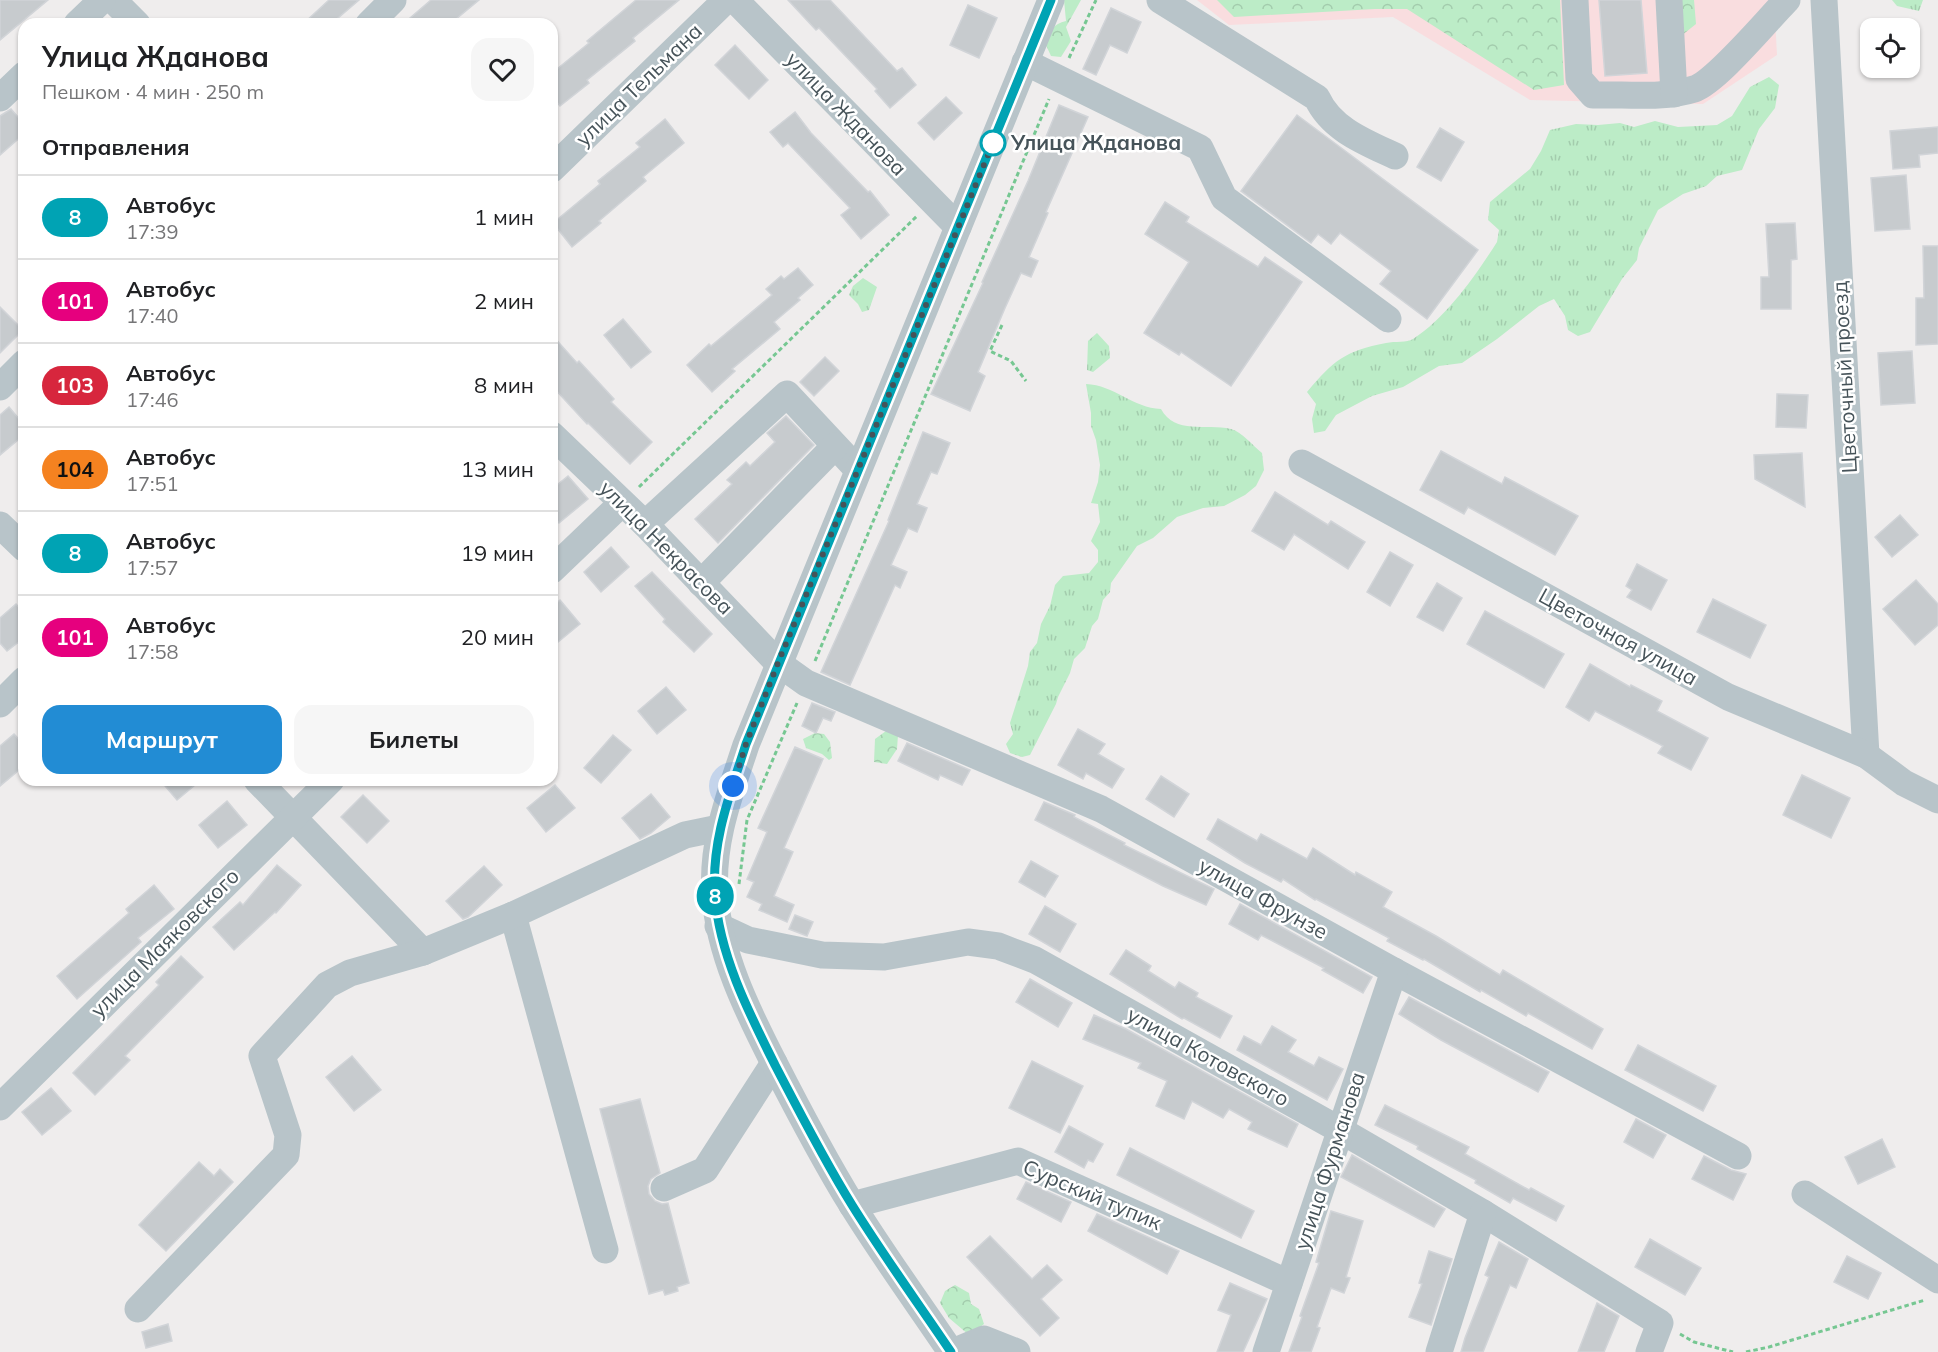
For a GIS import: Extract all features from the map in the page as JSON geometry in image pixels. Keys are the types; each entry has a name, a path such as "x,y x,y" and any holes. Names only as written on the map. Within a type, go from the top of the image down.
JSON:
{"street":[{"path":"83,18 102,0"},
{"path":"113,0 131,18"},
{"path":"375,18 393,0"},
{"name":"улица Тельмана","path":"558,163 726,0"},
{"name":"улица Жданова","path":"735,0 958,227"},
{"path":"1017,1352 984,1338 952,1352 852,1205 803,1120 759,1034 718,926 714,893 719,828 746,744 1051,0"},
{"path":"1160,0 1317,98 1323,112 1355,137 1395,156"},
{"path":"1575,0 1580,79 1593,94 1674,94 1697,88 1725,65 1787,0"},
{"path":"1669,0 1674,94"},
{"name":"Цветочный проезд","path":"1824,0 1866,755"},
{"path":"1025,62 1200,148 1224,198 1389,319"},
{"path":"0,98 18,81"},
{"path":"0,387 18,369"},
{"path":"645,524 787,394 858,470"},
{"name":"улица Некрасова","path":"558,441 645,524 778,663"},
{"path":"701,583 835,446"},
{"name":"Цветочная улица","path":"1302,463 1728,697 1866,755 1904,783 1938,800"},
{"path":"558,564 622,503"},
{"path":"0,525 18,542"},
{"name":"улица Фрунзе","path":"778,663 806,683 1101,809 1738,1156"},
{"path":"0,704 18,686"},
{"path":"264,786 423,952"},
{"name":"улица Маяковского","path":"0,1107 325,786"},
{"path":"138,1310 286,1155 288,1136 262,1056 327,985 350,973 423,952 513,915 685,835 719,828"},
{"path":"513,915 605,1250"},
{"name":"улица Котовского","path":"718,926 748,940 822,955 884,957 968,942 998,946 1035,960 1340,1130 1483,1213 1660,1323"},
{"name":"улица Фурманова","path":"1266,1352 1394,970"},
{"path":"664,1188 705,1170 774,1063"},
{"name":"Сурский тупик","path":"852,1205 1018,1161 1289,1283"},
{"path":"1804,1194 1932,1289"},
{"path":"1439,1352 1483,1213"},
{"path":"1649,1352 1660,1323"}],"path":[{"path":"739,885 747,820 1037,127 1096,0"},
{"path":"622,503 932,201"},
{"path":"1002,325 990,351 1011,361 1026,381"},
{"path":"1746,1352 1769,1347 1932,1289"},
{"path":"1660,1323 1694,1342 1733,1352"}],"shaded area":[{"path":"1197,0 1774,0 1777,55 1703,104 1530,100 1393,17 1229,25"}],"green space":[{"path":"1064,0 1081,0 1066,27 1071,41 1061,57 1051,56 1045,43 1052,29 1066,21"},
{"path":"1217,0 1560,0 1564,85 1534,90 1407,9 1234,17"},
{"path":"1680,0 1694,0 1696,24 1681,36"},
{"path":"1892,0 1923,0 1919,11 1897,6"},
{"path":"1769,77 1779,85 1775,108 1759,129 1742,170 1717,176 1706,186 1683,194 1658,210 1639,248 1637,260 1622,279 1590,332 1578,336 1568,330 1565,316 1554,299 1539,306 1462,363 1439,366 1403,387 1372,396 1336,415 1325,431 1314,433 1312,419 1316,404 1307,392 1341,358 1372,346 1410,340 1449,308 1497,242 1499,230 1488,220 1490,202 1530,169 1550,130 1576,124 1620,123 1634,127 1655,121 1678,127 1717,125 1732,116 1750,87"},
{"path":"863,278 877,287 869,310 862,312 849,295 853,286"},
{"path":"1097,333 1109,346 1110,358 1093,372 1087,370 1088,341"},
{"path":"1086,384 1106,388 1141,405 1161,409 1167,417 1183,425 1231,429 1243,436 1262,453 1264,470 1256,486 1245,495 1224,506 1203,508 1177,517 1153,538 1137,546 1111,583 1110,592 1103,600 1098,619 1092,626 1085,648 1074,659 1056,704 1030,755 1022,757 1010,753 1006,744 1013,734 1010,723 1028,666 1030,652 1037,643 1041,624 1050,606 1055,585 1063,576 1089,573 1098,562 1098,550 1091,541 1100,522 1098,504 1091,503 1098,482 1100,465 1091,426"},
{"path":"886,731 898,735 897,749 887,764 874,762 875,739"},
{"path":"815,733 824,734 830,742 832,758 829,760 822,754 806,748 803,739"},
{"path":"955,1285 969,1293 971,1304 979,1309 984,1324 969,1335 949,1318 940,1303 945,1291"}],"building":[{"path":"0,0 48,0 26,18 18,18 18,25 0,40"},
{"path":"329,0 359,0 338,18 310,18"},
{"path":"431,0 479,0 457,18 410,18"},
{"path":"636,0 679,0 633,38 635,41 587,80 589,83 560,106 558,104 558,68 589,43 587,41"},
{"path":"788,0 830,0 897,71 902,68 916,85 890,108 875,91 877,89 819,28 816,30"},
{"path":"1599,0 1641,0 1647,73 1605,76"},
{"path":"968,5 997,18 979,58 950,45"},
{"path":"1111,8 1141,22 1127,53 1110,45 1096,75 1083,69"},
{"path":"735,45 768,80 749,99 715,65"},
{"path":"946,97 962,113 934,140 918,123"},
{"path":"1059,105 1088,117 1046,212 1048,213 1029,257 1038,261 1031,277 1021,273 1005,308 978,372 985,376 970,411 931,394 983,283"},
{"path":"11,109 18,117 18,139 0,155 0,116"},
{"path":"795,112 811,133 868,192 870,191 889,215 861,239 841,215 850,208 788,143 783,147 770,132"},
{"path":"1297,115 1478,250 1427,319 1380,284 1391,271 1340,233 1331,244 1318,234 1311,243 1241,191"},
{"path":"665,119 684,143 643,177 646,181 572,247 558,229 558,219 600,184 598,181 640,147 636,143"},
{"path":"1938,127 1938,153 1919,155 1920,167 1893,169 1890,131"},
{"path":"1440,128 1464,142 1441,181 1417,167"},
{"path":"1906,175 1910,229 1875,231 1871,178"},
{"path":"1165,202 1189,217 1186,222 1258,267 1265,257 1302,282 1231,386 1181,352 1179,355 1144,333 1189,262 1145,234"},
{"path":"1795,223 1797,259 1791,260 1791,309 1761,309 1761,277 1769,277 1766,224"},
{"path":"1923,246 1938,246 1938,344 1916,345 1916,298 1924,298"},
{"path":"798,268 813,285 798,298 800,300 774,322 780,329 732,369 735,371 712,392 687,365 709,344 711,346 772,295 766,289 781,276 784,279"},
{"path":"0,307 18,325 18,335 0,353"},
{"path":"623,319 651,352 631,368 604,335"},
{"path":"558,342 614,399 611,402 652,442 630,464 587,424 558,393"},
{"path":"1912,351 1915,403 1881,405 1878,353"},
{"path":"825,357 839,371 814,396 800,382"},
{"path":"1777,394 1808,395 1806,428 1776,427"},
{"path":"9,407 18,418 18,440 0,455 0,415"},
{"path":"786,416 814,445 718,543 695,519 732,484 727,480 746,462 750,466 775,442 767,433"},
{"path":"923,432 950,443 937,474 931,472 917,504 927,508 917,532 908,528 891,565 907,572 900,588 895,585 850,685 821,672 889,521"},
{"path":"1441,451 1502,484 1505,477 1578,516 1555,555 1468,507 1464,514 1420,490"},
{"path":"1802,453 1805,507 1755,479 1754,455"},
{"path":"568,476 588,499 559,523 558,522 558,484"},
{"path":"1275,492 1328,525 1331,521 1365,542 1348,569 1294,534 1284,550 1252,531"},
{"path":"1900,515 1918,535 1892,557 1875,537"},
{"path":"611,547 629,567 601,592 584,572"},
{"path":"1390,552 1413,565 1390,606 1367,592"},
{"path":"1637,564 1667,580 1651,610 1627,597 1632,590 1626,586"},
{"path":"652,572 712,634 694,652 663,622 665,619 635,586"},
{"path":"1916,580 1938,604 1938,625 1915,645 1883,609"},
{"path":"1437,583 1462,598 1443,631 1417,617"},
{"path":"1713,599 1766,625 1750,658 1697,632"},
{"path":"560,600 580,624 558,642 558,602"},
{"path":"16,604 18,606 18,643 7,651 0,643 0,618"},
{"path":"1485,611 1564,654 1544,688 1467,644"},
{"path":"1590,664 1630,687 1631,685 1662,701 1657,711 1708,738 1691,770 1658,753 1663,746 1595,711 1589,721 1566,707"},
{"path":"666,687 686,710 657,734 638,711"},
{"path":"812,703 835,712 831,721 823,718 816,733 802,726"},
{"path":"1078,729 1105,744 1098,754 1124,769 1112,788 1086,773 1083,779 1058,765"},
{"path":"14,734 18,738 18,771 0,786 0,746"},
{"path":"613,735 631,750 601,783 584,768"},
{"path":"907,743 970,770 962,785 940,775 938,780 898,761"},
{"path":"795,747 823,759 784,848 793,852 774,896 794,905 787,922 759,910 762,904 747,897 754,882 747,879 767,832 758,828"},
{"path":"1802,775 1850,798 1831,838 1783,815"},
{"path":"1161,776 1189,794 1174,817 1146,799"},
{"path":"165,786 194,786 177,800"},
{"path":"556,786 575,808 546,832 527,808"},
{"path":"651,794 670,817 640,839 622,818"},
{"path":"363,795 389,821 367,843 341,817"},
{"path":"227,801 247,825 218,848 199,825"},
{"path":"1044,802 1075,815 1074,817 1125,843 1124,845 1214,889 1206,905 1163,886 1035,820"},
{"path":"1218,819 1257,841 1261,834 1307,859 1313,848 1355,875 1356,872 1392,892 1383,907 1500,975 1503,970 1603,1029 1592,1049 1528,1013 1526,1016 1387,941 1389,938 1315,900 1283,879 1281,882 1245,863 1207,839"},
{"path":"1031,861 1058,876 1045,897 1019,882"},
{"path":"277,865 301,885 276,913 234,950 213,927 240,902 243,905"},
{"path":"484,866 502,885 463,919 446,901"},
{"path":"154,885 174,909 138,938 141,942 77,999 57,976 129,913 126,909"},
{"path":"1240,904 1372,977 1363,993 1322,970 1324,968 1261,935 1258,940 1229,924"},
{"path":"1045,906 1076,924 1060,952 1029,934"},
{"path":"795,915 813,922 807,936 789,929"},
{"path":"1126,950 1151,966 1148,971 1175,988 1179,982 1198,993 1196,997 1232,1016 1220,1038 1182,1019 1110,974"},
{"path":"181,956 203,977 125,1056 130,1060 95,1095 73,1073 159,985 156,982"},
{"path":"1030,979 1072,1003 1058,1027 1016,1002"},
{"path":"1409,997 1549,1072 1538,1092 1441,1040 1399,1014"},
{"path":"1094,1015 1126,1029 1298,1124 1287,1147 1248,1129 1252,1122 1229,1109 1223,1118 1192,1101 1184,1119 1156,1106 1167,1081 1138,1068 1141,1063 1083,1039"},
{"path":"1272,1026 1296,1040 1288,1052 1314,1066 1319,1057 1343,1069 1327,1100 1237,1050 1244,1036 1261,1045"},
{"path":"1638,1045 1716,1086 1703,1111 1625,1070"},
{"path":"352,1056 381,1090 354,1111 326,1077"},
{"path":"1032,1061 1083,1086 1060,1133 1009,1108"},
{"path":"51,1088 71,1111 42,1135 22,1112"},
{"path":"640,1099 660,1173 651,1179 648,1186 649,1194 655,1201 662,1204 668,1203 689,1283 677,1287 678,1291 665,1295 663,1290 649,1294 600,1109"},
{"path":"1385,1105 1469,1147 1465,1154 1529,1190 1531,1188 1564,1206 1556,1221 1513,1198 1510,1203 1475,1183 1476,1180 1417,1149 1418,1146 1375,1125"},
{"path":"1636,1119 1666,1135 1653,1158 1624,1142"},
{"path":"1069,1126 1103,1144 1093,1162 1088,1160 1084,1168 1055,1152"},
{"path":"1882,1139 1895,1167 1858,1184 1845,1157"},
{"path":"1130,1148 1254,1211 1241,1238 1117,1175"},
{"path":"1352,1155 1445,1209 1434,1227 1341,1177"},
{"path":"1704,1156 1731,1170 1746,1174 1733,1200 1692,1179"},
{"path":"199,1162 214,1176 220,1169 233,1182 166,1251 139,1225"},
{"path":"1026,1182 1071,1202 1061,1222 1017,1199"},
{"path":"1331,1211 1363,1221 1346,1277 1350,1278 1344,1293 1331,1288 1311,1352 1289,1352 1319,1263 1316,1262"},
{"path":"1097,1214 1179,1251 1167,1274 1088,1231"},
{"path":"990,1236 1032,1279 1047,1265 1062,1280 1041,1299 1059,1318 1040,1336 967,1257"},
{"path":"1650,1239 1701,1268 1685,1295 1635,1267"},
{"path":"1499,1242 1528,1259 1516,1288 1510,1285 1483,1352 1461,1352 1489,1277 1485,1275"},
{"path":"1429,1251 1452,1259 1431,1325 1409,1317 1422,1284 1419,1283"},
{"path":"1847,1256 1881,1273 1868,1299 1834,1282"},
{"path":"1230,1283 1267,1299 1243,1352 1217,1352 1231,1315 1218,1310"},
{"path":"1597,1303 1619,1316 1604,1352 1578,1352"},
{"path":"168,1324 172,1341 146,1348 142,1332"}],"bus line":[{"name":"8","path":"951,1352 852,1205 803,1120 759,1034 718,926 714,893 715,859 719,828 746,744 1051,0"}],"place":[{"name":"Улица Жданова","path":"993,143"}],"route":[{"path":"733,786 746,744 778,663 993,143"}]}
